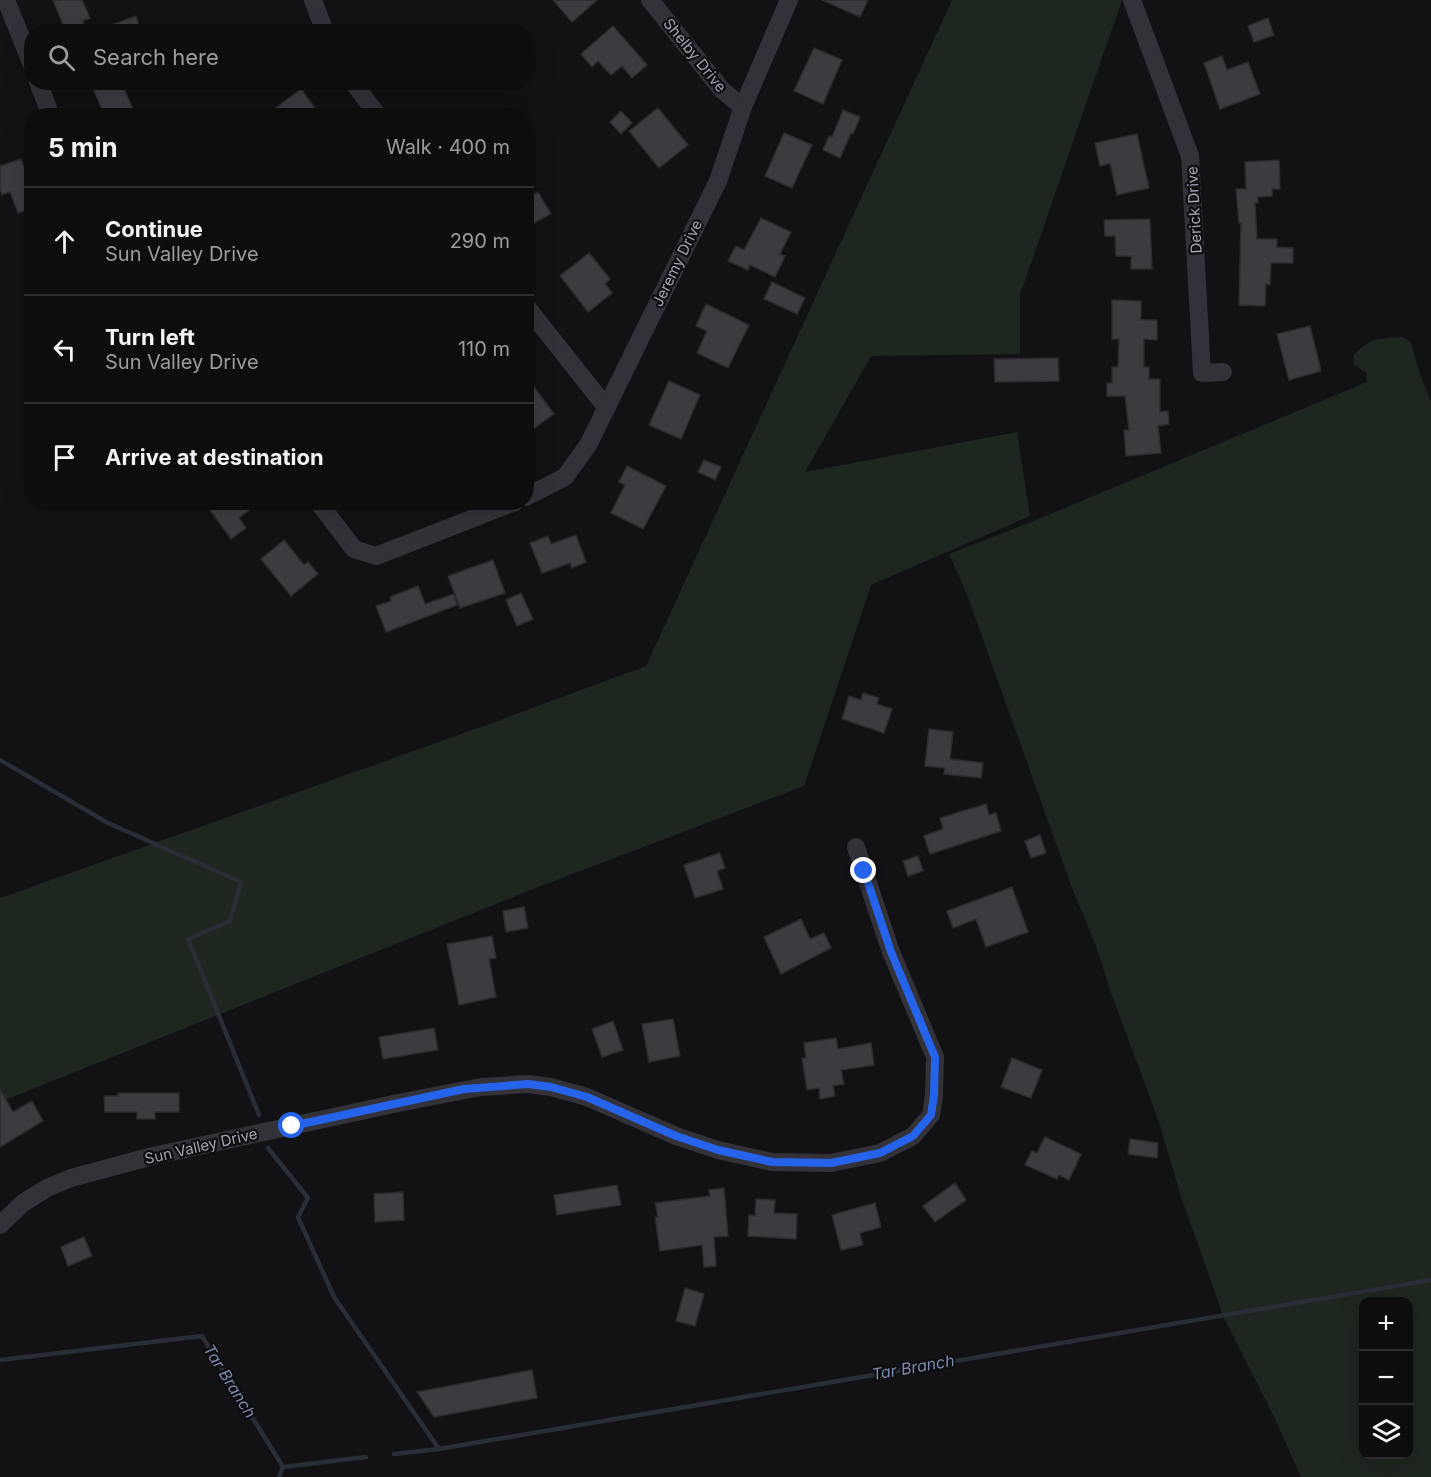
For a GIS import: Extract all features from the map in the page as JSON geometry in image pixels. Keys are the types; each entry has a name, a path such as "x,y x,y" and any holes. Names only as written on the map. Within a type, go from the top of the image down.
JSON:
{"street":[{"path":"6,0 24,45"},
{"path":"313,0 322,24"},
{"name":"Shelby Drive","path":"650,0 715,82 743,107"},
{"name":"Jeremy Drive","path":"534,493 565,477 588,445 718,180 743,107 789,0"},
{"name":"Derick Drive","path":"1132,0 1190,156 1202,373 1222,372"},
{"path":"42,90 48,108"},
{"path":"359,90 372,108"},
{"path":"534,316 606,406"},
{"path":"324,510 354,549 376,556 495,510"},
{"name":"Sun Valley Drive","path":"0,1225 23,1203 47,1188 70,1178 153,1156 481,1087 528,1084 551,1087 587,1097 697,1143 772,1162 831,1163 880,1153 913,1136 931,1115 935,1057 891,952 856,847"}],"shaded area":[{"path":"952,0 1122,0 1020,295 1020,354 871,356 805,472 1017,432 1030,516 871,585 804,786 541,886 0,1102 0,898 646,666"},
{"path":"1402,337 1411,342 1418,369 1431,402 1431,1477 1301,1477 1274,1417 1224,1318 1181,1197 1159,1122 1096,946 1072,888 966,592 949,554 1367,382 1367,373 1354,365 1353,356 1369,342"}],"building":[{"path":"53,0 82,0 90,18 83,21 84,24 63,24"},
{"path":"553,0 597,0 572,22"},
{"path":"822,0 868,0 860,17"},
{"path":"136,16 138,24 114,24"},
{"path":"1268,18 1274,35 1254,42 1248,26"},
{"path":"613,26 647,65 632,78 622,66 611,75 598,61 592,67 581,54"},
{"path":"814,48 842,60 823,104 794,91"},
{"path":"1222,56 1227,70 1248,62 1260,94 1220,109 1204,63"},
{"path":"94,90 125,90 132,108 101,108"},
{"path":"302,90 315,108 276,108"},
{"path":"658,108 688,145 659,168 629,131"},
{"path":"843,110 860,117 840,158 823,150 829,136 832,137"},
{"path":"621,111 632,123 621,134 610,122"},
{"path":"784,133 812,145 792,188 765,176"},
{"path":"1137,134 1149,188 1117,195 1110,163 1100,166 1095,143"},
{"path":"21,159 24,167 24,211 18,213 10,192 2,195 0,166"},
{"path":"1279,160 1280,189 1272,189 1272,196 1258,197 1258,203 1255,203 1257,239 1277,239 1277,247 1293,248 1293,263 1271,263 1270,285 1266,284 1265,306 1239,305 1241,223 1239,223 1236,189 1246,189 1245,162"},
{"path":"538,192 551,214 534,223 534,194"},
{"path":"761,218 791,232 780,254 785,256 775,277 750,265 748,270 728,261 736,246 744,250"},
{"path":"1150,219 1152,269 1131,269 1131,256 1116,256 1115,236 1105,236 1104,220"},
{"path":"589,253 610,279 605,284 612,293 588,312 560,276"},
{"path":"772,282 805,298 797,314 764,299"},
{"path":"1112,300 1141,301 1141,320 1157,320 1157,340 1144,339 1144,367 1149,367 1149,379 1160,379 1160,412 1168,411 1169,424 1158,426 1161,453 1126,456 1124,430 1129,430 1125,396 1107,396 1107,383 1112,383 1112,367 1118,367 1119,339 1112,339"},
{"path":"706,304 749,325 728,368 697,353 707,331 696,326"},
{"path":"1310,326 1321,371 1289,380 1277,334"},
{"path":"1058,358 1059,381 995,382 994,359"},
{"path":"669,381 700,395 681,439 649,425"},
{"path":"534,387 554,414 534,428"},
{"path":"704,460 721,467 715,480 698,472"},
{"path":"627,466 666,486 643,529 611,513 625,485 619,482"},
{"path":"210,510 250,510 239,518 246,528 231,539"},
{"path":"576,535 586,562 572,568 570,563 542,573 530,543 548,536 551,544"},
{"path":"284,540 304,565 308,562 318,574 291,596 261,559"},
{"path":"493,560 505,593 460,608 448,576"},
{"path":"418,586 425,604 454,594 457,605 386,632 376,606 391,601 390,597"},
{"path":"521,593 533,619 517,626 506,600"},
{"path":"863,693 879,698 877,704 892,709 884,733 842,719 849,696 861,700"},
{"path":"929,729 953,732 950,759 983,763 981,778 944,774 945,768 925,766"},
{"path":"986,804 989,815 996,813 1001,831 930,854 924,836 943,829 940,818"},
{"path":"1040,835 1046,853 1031,858 1025,841"},
{"path":"720,853 725,868 717,871 723,889 695,898 684,865"},
{"path":"918,856 923,871 908,876 903,861"},
{"path":"1012,887 1028,932 986,947 976,919 953,928 947,911"},
{"path":"524,907 528,928 506,932 503,911"},
{"path":"801,919 810,939 824,933 831,948 781,974 764,937"},
{"path":"492,936 496,958 489,959 496,997 459,1005 447,944"},
{"path":"673,1019 680,1056 649,1062 642,1024"},
{"path":"613,1021 623,1050 602,1057 592,1029"},
{"path":"434,1028 438,1050 383,1059 379,1037"},
{"path":"836,1038 838,1049 871,1043 874,1065 841,1070 844,1084 833,1086 835,1096 820,1099 819,1088 807,1090 802,1058 806,1058 804,1043"},
{"path":"1012,1058 1042,1070 1031,1098 1001,1087"},
{"path":"0,1089 13,1112 32,1101 43,1121 0,1147"},
{"path":"118,1093 179,1093 179,1112 155,1112 155,1119 137,1119 137,1112 105,1112 104,1096 118,1096"},
{"path":"1045,1137 1081,1154 1069,1180 1059,1175 1057,1179 1025,1165 1032,1151 1037,1153"},
{"path":"1130,1139 1158,1143 1157,1158 1128,1154"},
{"path":"955,1183 966,1200 935,1222 923,1206"},
{"path":"617,1185 621,1205 557,1215 554,1195"},
{"path":"724,1188 728,1236 714,1237 716,1266 704,1267 702,1245 660,1251 655,1203 710,1196 709,1190"},
{"path":"403,1192 404,1220 375,1222 374,1194"},
{"path":"756,1199 775,1200 774,1213 797,1214 796,1239 748,1236 749,1215 755,1216"},
{"path":"875,1203 881,1227 860,1233 863,1245 841,1250 832,1215"},
{"path":"84,1237 92,1256 68,1266 61,1247"},
{"path":"685,1288 704,1294 695,1326 676,1321"},
{"path":"532,1370 537,1398 434,1417 417,1392"}],"waterway":[{"path":"0,760 108,823 241,882 230,921 188,939 259,1115"},
{"path":"268,1148 308,1198 298,1217 334,1297 439,1449"},
{"name":"Tar Branch","path":"394,1454 439,1449 1431,1280"},
{"name":"Tar Branch","path":"0,1360 202,1336 283,1467 366,1457"},
{"path":"279,1477 283,1467"}],"route":[{"path":"292,1126 464,1089 528,1084 551,1087 587,1097 676,1136 718,1150 772,1162 831,1163 880,1153 913,1136 931,1115 935,1057 891,952 864,871"}]}
